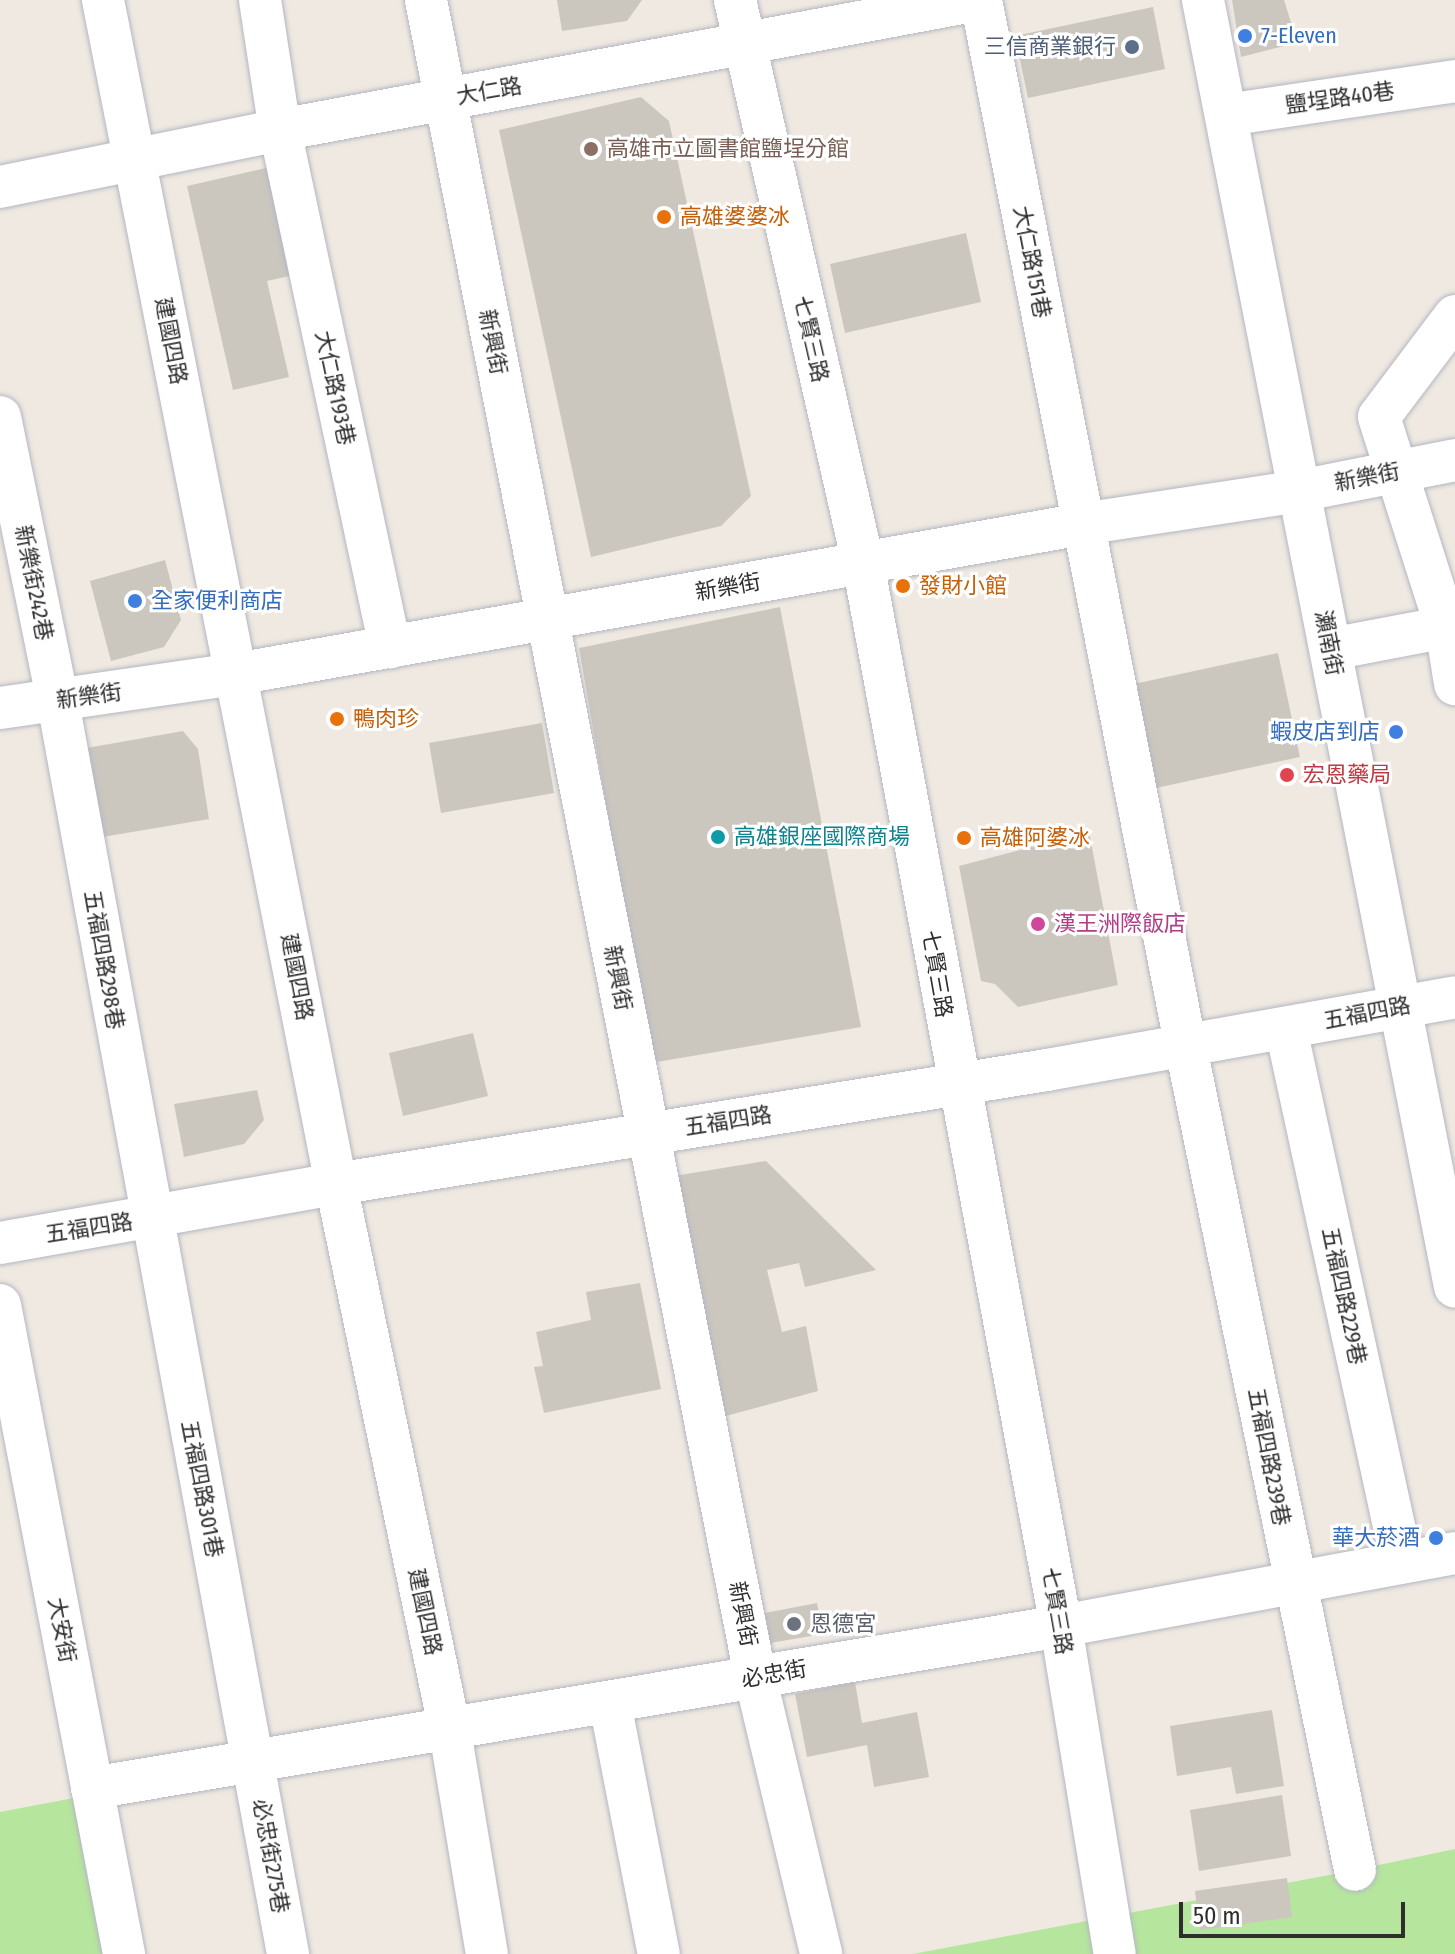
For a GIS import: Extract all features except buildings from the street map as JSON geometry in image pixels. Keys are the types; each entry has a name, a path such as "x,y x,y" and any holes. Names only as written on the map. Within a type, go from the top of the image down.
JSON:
{"street":[{"name":"建國四路","path":"103,0 336,1184 450,1731 487,1954"},
{"name":"大仁路193巷","path":"260,0 280,130 390,647"},
{"name":"新興街","path":"426,0 755,1676 821,1954"},
{"name":"七賢三路","path":"735,0 863,563 957,1084 1061,1626 1115,1954"},
{"name":"大仁路","path":"0,187 280,130 980,0"},
{"name":"大仁路151巷","path":"980,0 1185,1043"},
{"name":"瀨南街","path":"1203,0 1455,1287"},
{"name":"鹽埕路40巷","path":"1226,115 1455,81"},
{"path":"1455,316 1379,417 1446,627 1455,684"},
{"name":"新樂街242巷","path":"0,417 58,702"},
{"name":"新樂街","path":"0,708 236,674 1082,524 1299,491 1455,460"},
{"path":"1331,649 1446,627"},
{"name":"五福四路298巷","path":"58,702 150,1218"},
{"name":"五福四路","path":"0,1243 336,1184 957,1084 1185,1043 1286,1029 1455,997"},
{"name":"五福四路229巷","path":"1286,1029 1402,1563"},
{"name":"五福四路239巷","path":"1185,1043 1355,1870"},
{"name":"五福四路301巷","path":"150,1218 254,1759"},
{"name":"大安街","path":"0,1305 124,1954"},
{"name":"必忠街","path":"92,1788 254,1759 450,1731 755,1676 1061,1626 1455,1553"},
{"path":"610,1703 659,1954"},
{"name":"必忠街275巷","path":"254,1759 288,1954"}],"green space":[{"path":"79,1797 110,1954 0,1954 0,1812"},
{"path":"1455,1849 1455,1954 913,1954 1355,1870"}],"place":[{"name":"7-Eleven","path":"1245,36"},
{"name":"三信商業銀行","path":"1132,47"},
{"name":"高雄市立圖書館鹽埕分館","path":"591,149"},
{"name":"高雄婆婆冰","path":"664,217"},
{"name":"發財小館","path":"903,586"},
{"name":"全家便利商店","path":"135,601"},
{"name":"鴨肉珍","path":"337,719"},
{"name":"蝦皮店到店","path":"1396,732"},
{"name":"宏恩藥局","path":"1287,775"},
{"name":"高雄銀座國際商場","path":"718,837"},
{"name":"高雄阿婆冰","path":"964,838"},
{"name":"漢王洲際飯店","path":"1038,924"},
{"name":"華大菸酒","path":"1436,1538"},
{"name":"恩德宮","path":"794,1624"}]}
